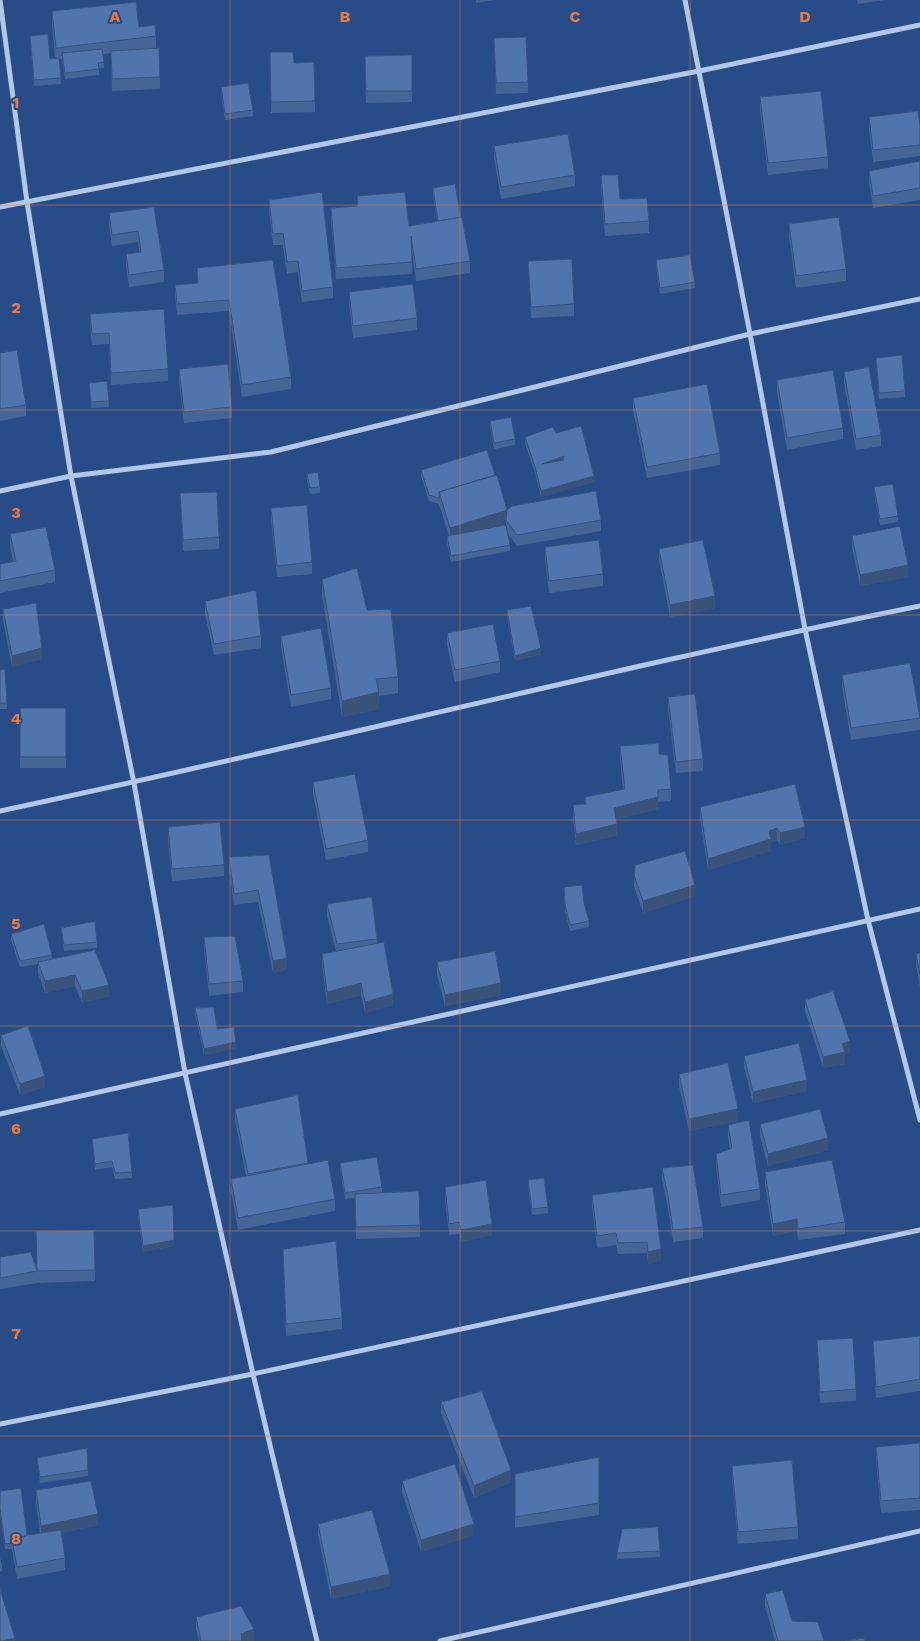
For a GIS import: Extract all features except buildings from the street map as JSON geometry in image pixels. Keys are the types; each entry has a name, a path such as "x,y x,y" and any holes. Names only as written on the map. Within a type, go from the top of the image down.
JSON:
{"street":[{"path":"0,0 27,202 72,476 134,783 185,1073 253,1374 317,1641"},
{"path":"685,0 750,334 804,629 868,920 920,1120"},
{"path":"0,206 699,71 920,25"},
{"path":"0,491 72,476 271,452 750,334 920,299"},
{"path":"0,811 134,783 804,629 920,606"},
{"path":"0,1114 920,910"},
{"path":"0,1424 253,1374 920,1230"},
{"path":"440,1641 920,1531"}]}
